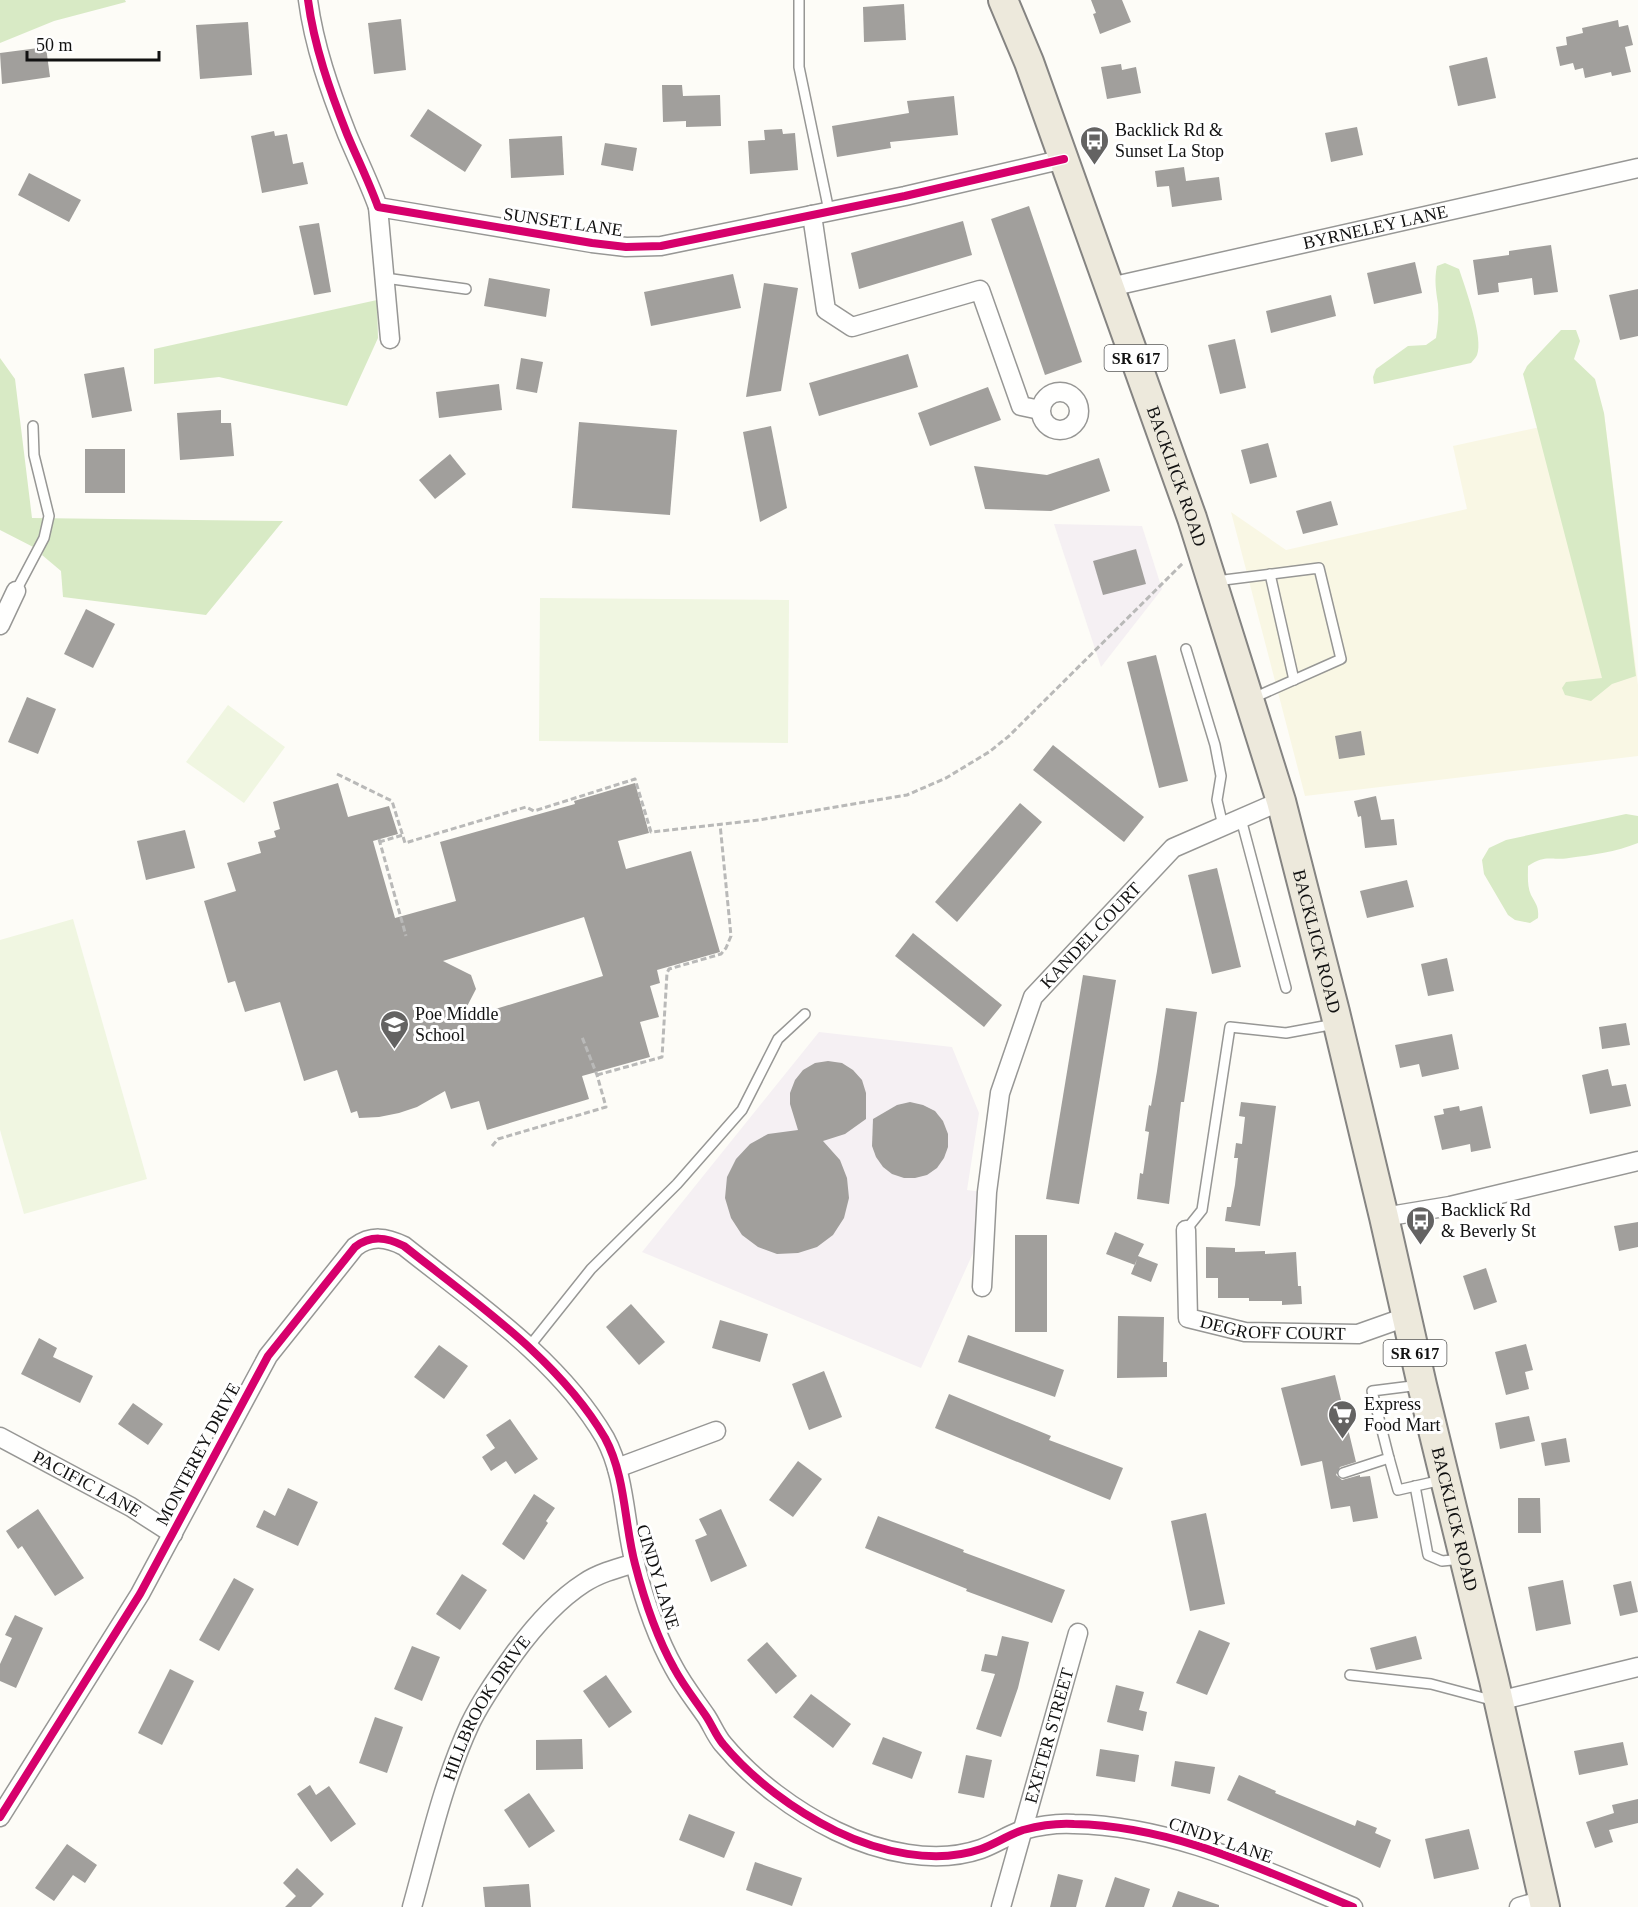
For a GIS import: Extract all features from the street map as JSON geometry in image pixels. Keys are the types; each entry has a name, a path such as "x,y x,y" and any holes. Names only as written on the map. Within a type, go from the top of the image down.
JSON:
{"main road":[{"name":"BACKLICK ROAD","path":"1003,0 1029,62 1202,550 1281,801 1338,1024 1498,1701 1536,1905"}],"street":[{"path":"308,0 317,46 332,92 378,207 390,339"},
{"name":"SUNSET LANE","path":"378,207 592,243 626,247 661,246 1064,159"},
{"name":"BYRNELEY LANE","path":"1110,287 1638,168"},
{"path":"821,213 826,310 852,327 980,290 1021,406 1040,410"},
{"path":"0,625 16,591"},
{"name":"KANDEL COURT","path":"982,1287 987,1192 1000,1093 1033,997 1173,848 1281,801"},
{"path":"1384,1217 1450,1206 1638,1161"},
{"name":"DEGROFF COURT","path":"1186,1230 1188,1318 1245,1332 1358,1334 1406,1317"},
{"name":"MONTEREY DRIVE","path":"0,1817 115,1636 268,1356 355,1247 364,1240 376,1238 392,1240 404,1246 484,1311"},
{"name":"CINDY LANE","path":"484,1311 542,1359 594,1420 617,1468 635,1563 649,1612 672,1664 720,1741 759,1780 808,1816 838,1832 869,1844 901,1853 940,1857 965,1854 984,1848 1022,1830 1072,1823 1146,1832 1181,1839 1225,1854 1353,1907"},
{"path":"617,1468 716,1431"},
{"name":"PACIFIC LANE","path":"0,1437 131,1508 172,1533"},
{"name":"HILLBROOK DRIVE","path":"412,1907 457,1754 491,1687 533,1629 566,1596 596,1576 635,1563"},
{"name":"EXETER STREET","path":"1001,1907 1078,1633"},
{"path":"1498,1701 1638,1667"}],"lane":[{"path":"799,0 800,67 821,213"},
{"path":"385,278 466,289"},
{"path":"16,591 44,538 49,516 34,455 33,426"},
{"path":"1212,582 1319,568 1341,659 1249,700"},
{"path":"1270,574 1294,680"},
{"path":"1186,649 1215,745 1221,776 1217,801 1223,826"},
{"path":"1240,819 1286,988"},
{"path":"528,1348 591,1269 677,1184 742,1110 778,1039 805,1014"},
{"path":"1186,1230 1202,1210 1230,1027 1286,1033 1338,1024"},
{"path":"1422,1385 1371,1391 1398,1490 1446,1479"},
{"path":"1343,1473 1389,1458"},
{"path":"1415,1486 1428,1555 1442,1561 1465,1559"},
{"path":"1350,1675 1431,1684 1498,1701"}],"path":[{"path":"337,774 392,801 405,843 526,807 534,811 635,779 651,832 759,820 907,795 946,777 989,752 1009,736 1187,559 1202,550"},
{"path":"597,1075 662,1057 669,969 721,954 726,948 731,936 720,824"},
{"path":"403,836 379,841 406,936"},
{"path":"492,1146 498,1139 606,1107 597,1075 582,1038"}],"shaded area":[{"path":"1604,413 1638,685 1638,756 1305,796 1231,512 1286,550 1467,509 1453,446"},
{"path":"1054,524 1142,526 1162,589 1101,667"},
{"path":"819,1032 952,1047 979,1113 967,1190 982,1192 974,1251 921,1368 642,1252"}],"green space":[{"path":"0,0 125,0 126,2 54,21 0,43"},
{"path":"1445,263 1459,269 1462,277 1476,326 1477,356 1471,363 1374,384 1373,377 1376,369 1408,346 1426,345 1436,338 1438,304 1436,271 1437,266"},
{"path":"377,300 378,338 347,406 219,377 154,384 154,349"},
{"path":"1561,330 1576,330 1580,341 1574,359 1595,379 1604,413 1636,676 1612,684 1591,701 1565,695 1562,688 1566,682 1602,678 1523,374 1527,366"},
{"path":"0,358 15,379 32,518 283,521 206,615 63,597 61,571 42,555 43,552 0,530"},
{"path":"540,598 789,600 788,743 539,741"},
{"path":"228,705 285,747 244,803 186,762"},
{"path":"1626,814 1638,816 1638,843 1604,853 1534,862 1528,866 1528,881 1530,892 1538,908 1538,918 1530,923 1515,920 1508,915 1484,874 1482,860 1489,848 1506,840"},
{"path":"73,919 147,1179 24,1214 0,1130 0,940"}],"building":[{"path":"1091,0 1122,0 1131,22 1100,34"},
{"path":"904,4 906,40 864,42 863,7"},
{"path":"401,19 406,70 374,74 368,23"},
{"path":"1618,20 1619,27 1628,25 1633,45 1625,47 1631,72 1612,76 1611,72 1585,78 1583,68 1575,70 1573,63 1560,66 1556,47 1567,45 1566,37 1583,33 1582,28"},
{"path":"248,22 252,75 200,79 196,25"},
{"path":"46,47 50,77 2,84 0,53"},
{"path":"1487,57 1496,98 1458,106 1449,66"},
{"path":"1121,64 1122,70 1136,67 1141,93 1107,99 1101,67"},
{"path":"662,85 682,85 683,96 720,95 721,126 686,127 686,121 663,122"},
{"path":"954,96 958,135 890,142 891,148 837,157 832,126 909,113 907,101"},
{"path":"428,109 482,145 465,172 410,136"},
{"path":"1357,127 1363,155 1331,162 1325,133"},
{"path":"782,129 783,134 795,133 798,170 750,174 748,141 765,140 764,130"},
{"path":"274,131 275,136 287,134 293,164 303,162 308,184 262,193 251,136"},
{"path":"562,136 564,175 511,178 509,139"},
{"path":"605,143 637,148 633,171 601,165"},
{"path":"1184,167 1186,181 1219,177 1222,200 1172,207 1169,186 1157,187 1155,171"},
{"path":"29,173 81,200 69,222 18,195"},
{"path":"1029,206 1082,362 1045,375 991,219"},
{"path":"963,221 972,255 859,289 851,253"},
{"path":"319,223 331,292 314,295 299,226"},
{"path":"1551,245 1558,292 1534,295 1532,278 1498,283 1499,292 1478,295 1473,260 1509,255 1509,251"},
{"path":"1415,262 1422,293 1374,304 1367,273"},
{"path":"733,274 741,308 651,326 644,292"},
{"path":"489,278 550,289 546,317 484,306"},
{"path":"764,283 798,288 781,391 746,397"},
{"path":"1638,289 1638,336 1620,340 1609,295"},
{"path":"1331,295 1336,316 1271,333 1266,311"},
{"path":"1235,339 1246,388 1220,394 1208,345"},
{"path":"908,354 918,387 819,416 809,383"},
{"path":"521,358 543,362 537,393 516,389"},
{"path":"124,367 132,411 92,418 84,374"},
{"path":"499,384 502,410 439,418 436,392"},
{"path":"988,387 1001,420 930,446 918,413"},
{"path":"221,410 221,423 231,423 234,456 180,460 177,413"},
{"path":"579,422 677,430 670,515 572,508"},
{"path":"771,426 787,508 760,522 743,432"},
{"path":"1268,443 1277,477 1250,484 1241,450"},
{"path":"85,449 125,449 125,493 85,493"},
{"path":"450,454 466,474 435,499 419,480"},
{"path":"1099,458 1110,491 1051,511 985,509 974,466 1047,475"},
{"path":"1331,501 1338,525 1303,534 1296,511"},
{"path":"1136,549 1146,584 1103,595 1093,561"},
{"path":"86,609 115,624 93,668 64,654"},
{"path":"1156,655 1188,781 1159,788 1127,662"},
{"path":"27,697 56,709 38,754 8,742"},
{"path":"1361,731 1365,755 1339,759 1335,736"},
{"path":"1053,745 1144,817 1124,842 1033,770"},
{"path":"338,783 348,817 389,806 398,834 373,841 395,918 456,901 440,842 575,804 574,801 635,783 649,833 618,841 626,869 691,851 720,952 657,970 660,983 650,986 659,1017 640,1022 650,1057 582,1076 589,1099 487,1130 479,1101 451,1109 445,1091 417,1107 399,1113 359,1118 357,1111 351,1113 337,1070 304,1081 280,1002 245,1012 235,981 228,983 204,901 236,891 227,863 261,853 258,842 276,837 274,831 280,829 273,802","holes":["584,917 603,976 460,1020 476,989 471,975 443,961"]},
{"path":"1376,796 1381,820 1394,819 1397,845 1365,848 1361,816 1358,817 1354,801"},
{"path":"1020,803 1042,822 957,922 935,902"},
{"path":"185,830 195,868 146,880 137,841"},
{"path":"1217,868 1241,967 1212,974 1188,875"},
{"path":"1407,880 1414,907 1367,918 1360,891"},
{"path":"913,933 1002,1005 984,1027 895,956"},
{"path":"1447,958 1454,991 1428,996 1421,964"},
{"path":"1083,975 1116,980 1079,1204 1046,1199"},
{"path":"1166,1008 1197,1012 1184,1102 1181,1102 1169,1204 1137,1199 1149,1132 1145,1131"},
{"path":"1626,1023 1630,1045 1602,1049 1599,1027"},
{"path":"1452,1034 1459,1069 1422,1077 1419,1064 1400,1068 1395,1045"},
{"path":"828,1061 842,1063 853,1070 862,1080 866,1093 866,1119 845,1134 823,1141 840,1160 847,1178 849,1198 844,1218 833,1235 817,1247 798,1253 777,1254 758,1247 742,1235 731,1218 725,1198 727,1177 736,1159 750,1144 768,1134 798,1130 790,1104 790,1093 795,1080 803,1070 815,1063"},
{"path":"1608,1069 1612,1086 1626,1084 1631,1106 1590,1114 1582,1075"},
{"path":"910,1102 935,1111 943,1121 948,1134 948,1147 937,1168 927,1175 904,1178 892,1174 876,1157 872,1146 873,1119 897,1105"},
{"path":"1241,1102 1276,1106 1260,1226 1225,1221 1227,1207 1231,1207 1235,1185 1238,1158 1234,1158 1236,1143 1242,1144 1245,1117 1239,1116"},
{"path":"1459,1106 1460,1111 1482,1106 1491,1148 1471,1152 1470,1144 1442,1150 1434,1116 1444,1114 1443,1109"},
{"path":"1638,1222 1638,1247 1619,1251 1614,1226"},
{"path":"1115,1232 1144,1244 1138,1256 1158,1264 1151,1282 1131,1274 1135,1265 1106,1254"},
{"path":"1015,1235 1047,1235 1047,1332 1015,1332"},
{"path":"1206,1247 1235,1248 1235,1252 1265,1251 1265,1254 1296,1252 1298,1286 1301,1286 1302,1304 1282,1305 1282,1301 1218,1298 1218,1278 1206,1278"},
{"path":"1486,1268 1497,1302 1474,1310 1463,1276"},
{"path":"631,1304 665,1342 639,1365 606,1327"},
{"path":"1118,1316 1164,1317 1163,1362 1167,1362 1167,1377 1117,1378"},
{"path":"720,1320 768,1334 760,1362 712,1348"},
{"path":"968,1335 1064,1370 1055,1397 958,1362"},
{"path":"39,1338 57,1348 53,1357 93,1376 80,1403 21,1374"},
{"path":"1526,1344 1533,1370 1525,1372 1529,1389 1506,1395 1495,1352"},
{"path":"439,1345 468,1366 444,1399 414,1377"},
{"path":"824,1371 842,1417 809,1430 792,1384"},
{"path":"1335,1375 1356,1462 1340,1467 1336,1475 1342,1480 1360,1475 1360,1477 1370,1476 1378,1518 1353,1522 1350,1506 1331,1509 1322,1461 1301,1466 1281,1388"},
{"path":"949,1394 1051,1436 1049,1440 1123,1468 1110,1500 935,1428"},
{"path":"133,1403 163,1424 148,1445 118,1424"},
{"path":"1529,1416 1535,1441 1500,1449 1495,1423"},
{"path":"510,1419 538,1459 515,1474 506,1461 491,1471 482,1457 495,1448 486,1435"},
{"path":"1566,1438 1570,1462 1545,1466 1541,1443"},
{"path":"798,1461 822,1479 793,1517 769,1500"},
{"path":"288,1488 318,1502 298,1546 256,1527 264,1510 275,1516"},
{"path":"534,1494 555,1508 524,1560 502,1544"},
{"path":"1518,1498 1540,1498 1541,1533 1518,1533"},
{"path":"38,1509 84,1578 55,1596 22,1546 18,1549 6,1531"},
{"path":"721,1509 747,1566 711,1582 695,1540 707,1535 699,1519"},
{"path":"1206,1513 1225,1604 1190,1611 1171,1521"},
{"path":"878,1516 964,1550 963,1552 1065,1590 1052,1623 966,1591 967,1589 865,1548"},
{"path":"462,1574 487,1590 460,1630 436,1614"},
{"path":"234,1578 254,1589 219,1651 199,1640"},
{"path":"1563,1580 1571,1624 1536,1631 1528,1587"},
{"path":"1631,1581 1638,1612 1620,1616 1613,1585"},
{"path":"15,1615 43,1628 16,1688 0,1681 0,1664 12,1638 5,1635"},
{"path":"1199,1630 1230,1643 1207,1695 1176,1683"},
{"path":"1002,1636 1029,1642 1018,1688 1001,1737 976,1729 995,1674 981,1671 985,1654 997,1656"},
{"path":"1416,1636 1422,1659 1376,1670 1370,1648"},
{"path":"767,1642 797,1676 776,1694 747,1660"},
{"path":"412,1646 440,1657 422,1701 394,1689"},
{"path":"170,1669 194,1681 162,1745 138,1733"},
{"path":"606,1675 632,1712 609,1728 583,1691"},
{"path":"1116,1685 1144,1692 1139,1710 1147,1712 1143,1731 1107,1722"},
{"path":"811,1694 851,1724 833,1748 793,1717"},
{"path":"375,1717 403,1727 387,1773 359,1763"},
{"path":"883,1737 922,1752 912,1779 872,1764"},
{"path":"582,1739 583,1769 536,1770 536,1740"},
{"path":"1623,1742 1628,1765 1579,1775 1574,1751"},
{"path":"1100,1749 1139,1755 1135,1782 1096,1776"},
{"path":"966,1755 992,1760 984,1798 958,1793"},
{"path":"1175,1761 1215,1767 1210,1794 1171,1786"},
{"path":"1239,1775 1276,1791 1275,1793 1355,1826 1357,1820 1377,1828 1375,1833 1391,1840 1380,1868 1227,1800"},
{"path":"310,1785 316,1795 329,1786 356,1824 331,1842 297,1794"},
{"path":"529,1793 555,1831 529,1848 504,1810"},
{"path":"1638,1799 1638,1823 1609,1830 1613,1842 1595,1848 1586,1822 1614,1813 1612,1805"},
{"path":"689,1814 735,1832 724,1858 679,1840"},
{"path":"1469,1829 1479,1869 1434,1879 1425,1839"},
{"path":"67,1844 97,1865 85,1883 73,1875 54,1901 35,1888"},
{"path":"755,1862 802,1878 792,1906 746,1890"},
{"path":"297,1868 324,1894 311,1907 285,1907 296,1896 283,1883"},
{"path":"1058,1874 1083,1880 1076,1907 1050,1907"},
{"path":"1115,1877 1150,1889 1144,1907 1105,1907"},
{"path":"529,1884 531,1907 485,1907 483,1887"},
{"path":"1178,1891 1219,1905 1219,1907 1172,1907"}],"cycle path":[{"path":"308,0 318,51 329,85 378,207 592,243 626,247 661,246 905,196 1064,159"},
{"path":"0,1817 140,1594 268,1356 355,1247 361,1243 379,1239 404,1246 514,1333 540,1357 586,1410 612,1453 621,1484 631,1548 651,1617 668,1656 718,1738 748,1770 775,1794 836,1831 870,1845 907,1854 926,1856 963,1854 981,1849 1023,1830 1055,1824 1111,1827 1182,1841 1217,1852 1353,1907"}],"place":[{"name":"Backlick Rd & Sunset La Stop","path":"1094,166"},
{"name":"Poe Middle School","path":"394,1050"},
{"name":"Backlick Rd & Beverly St","path":"1420,1246"},
{"name":"Express Food Mart","path":"1343,1440"}]}
